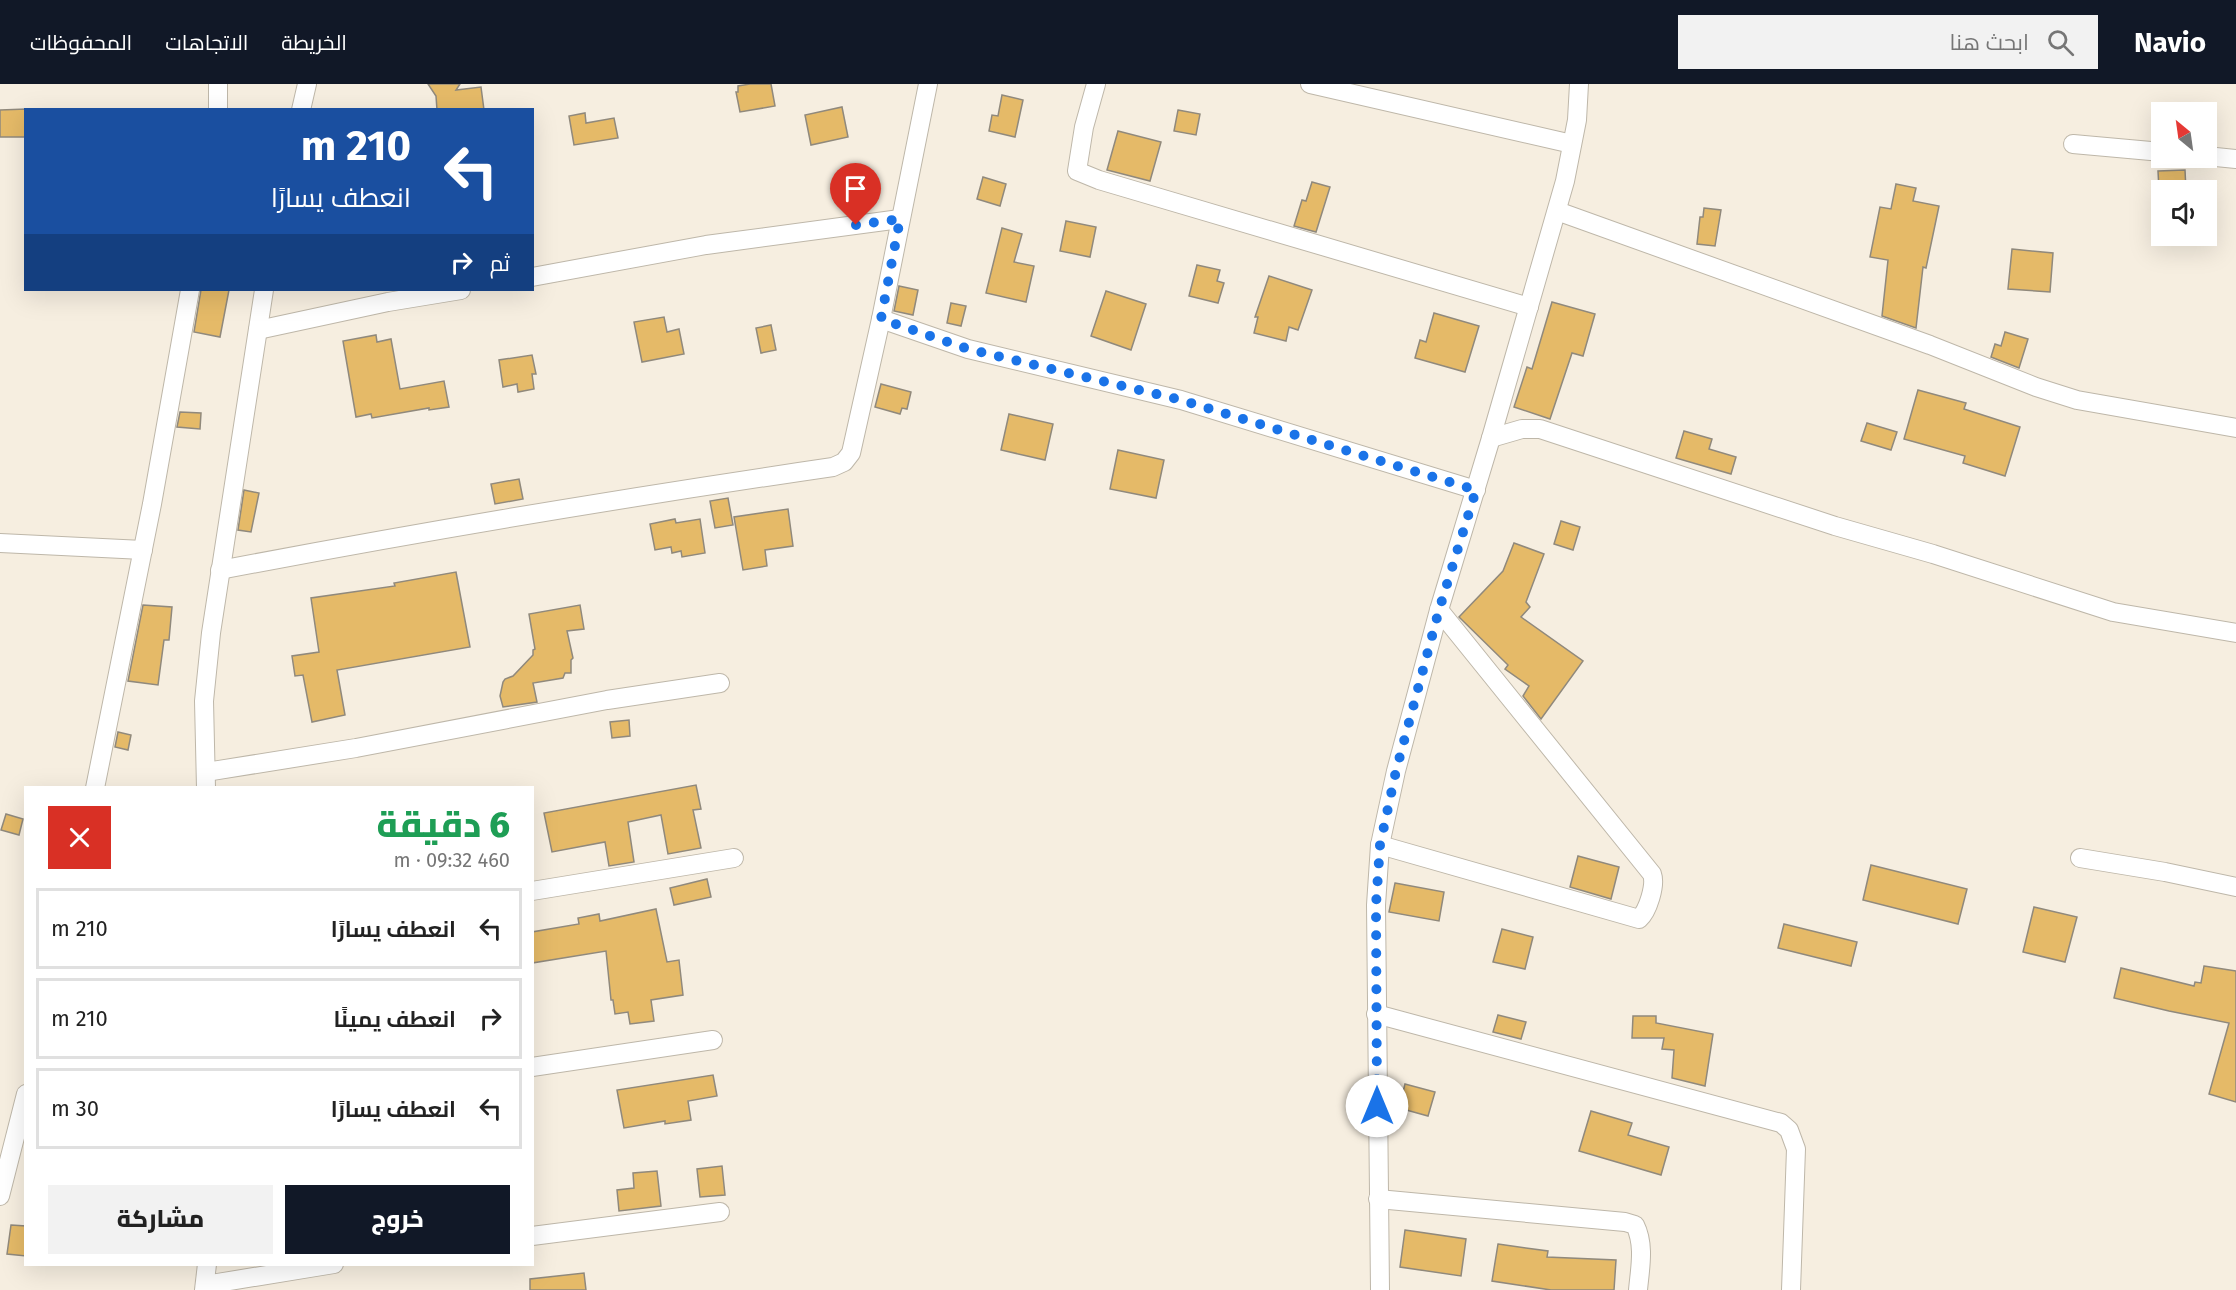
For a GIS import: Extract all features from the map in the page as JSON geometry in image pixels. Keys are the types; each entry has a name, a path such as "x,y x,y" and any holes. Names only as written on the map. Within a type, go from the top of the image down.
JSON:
{"street":[{"path":"218,84 218,108"},
{"path":"301,108 307,84"},
{"path":"220,570 407,534 560,508 833,467 844,462 850,453 881,319 928,84"},
{"path":"1096,84 1084,127 1077,171 1099,180 1529,307"},
{"path":"1310,84 1572,144"},
{"path":"1380,1290 1376,905 1380,845 1396,771 1439,610 1557,212 1577,120 1579,84"},
{"path":"2073,144 2151,151"},
{"path":"2217,157 2236,159"},
{"path":"1557,212 1930,345 2036,387 2077,400 2236,428"},
{"path":"534,277 706,245 900,219"},
{"path":"95,786 190,291"},
{"path":"264,291 211,633 204,701 206,780 356,748 607,700 720,683"},
{"path":"258,330 388,302 455,291"},
{"path":"881,319 968,349 1181,400 1476,490"},
{"path":"1491,438 1522,429 1540,429 1835,526 1933,554 2113,612 2236,633"},
{"path":"0,543 142,550"},
{"path":"1380,845 1640,919 1645,914 1654,879 1653,874 1439,610"},
{"path":"534,891 734,858"},
{"path":"2080,858 2166,872 2236,887"},
{"path":"1376,1014 1781,1123 1789,1130 1796,1149 1791,1290"},
{"path":"534,1067 713,1040"},
{"path":"1,1190 24,1102"},
{"path":"1378,1199 1580,1216 1635,1225 1640,1235 1641,1248 1638,1290"},
{"path":"534,1236 720,1212"},
{"path":"207,1266 205,1288 323,1266"}],"building":[{"path":"428,84 460,84 456,90 481,87 484,108 437,108 436,96"},
{"path":"771,84 775,106 740,112 736,92 738,92 738,86"},
{"path":"1002,95 1023,100 1015,137 989,131 992,115 998,116"},
{"path":"842,107 848,137 811,145 805,115"},
{"path":"24,109 24,137 0,137 0,110"},
{"path":"1178,110 1200,114 1196,135 1174,131"},
{"path":"585,113 586,123 614,118 618,138 574,145 569,116"},
{"path":"1118,131 1161,142 1150,181 1107,170"},
{"path":"2185,170 2186,180 2158,180 2158,171"},
{"path":"983,177 1006,184 1000,206 977,199"},
{"path":"1312,182 1330,187 1316,232 1294,226 1302,200 1306,201"},
{"path":"1896,184 1916,188 1913,201 1939,206 1926,268 1923,267 1916,328 1882,316 1888,260 1870,257 1880,207 1891,209"},
{"path":"1704,208 1721,210 1715,246 1697,244 1700,217 1703,217"},
{"path":"1066,221 1096,227 1090,257 1060,251"},
{"path":"1002,228 1022,234 1014,262 1034,266 1026,302 986,293"},
{"path":"2012,249 2053,253 2050,292 2008,289"},
{"path":"1197,265 1220,270 1217,281 1224,283 1218,303 1189,296"},
{"path":"1269,276 1312,290 1298,330 1289,327 1286,341 1254,333 1258,317 1255,317"},
{"path":"899,286 918,290 913,315 894,311"},
{"path":"201,291 229,291 220,337 194,332"},
{"path":"1106,291 1146,304 1131,350 1091,336"},
{"path":"1552,302 1595,314 1583,356 1572,353 1550,419 1514,407 1527,367 1532,369"},
{"path":"951,303 966,306 961,326 947,323"},
{"path":"1434,313 1479,326 1465,372 1415,358 1420,340 1426,342"},
{"path":"664,317 667,332 679,329 684,354 642,362 634,322"},
{"path":"771,325 776,350 761,353 756,328"},
{"path":"2005,332 2028,339 2019,368 1991,357 1995,344 2001,346"},
{"path":"376,335 377,342 391,339 400,389 444,381 449,407 429,410 429,408 372,418 371,414 356,417 343,341"},
{"path":"532,355 536,374 532,374 534,389 518,392 517,384 503,387 499,360"},
{"path":"881,384 911,392 907,409 902,408 900,414 875,407"},
{"path":"1918,390 1966,403 1964,409 2020,427 2005,476 1963,463 1965,456 1904,439"},
{"path":"180,412 201,413 200,429 177,427"},
{"path":"1009,414 1053,424 1045,460 1001,450"},
{"path":"1867,423 1897,432 1891,450 1861,441"},
{"path":"1684,431 1712,439 1709,449 1736,457 1731,474 1676,458"},
{"path":"1118,450 1164,460 1156,498 1110,489"},
{"path":"519,479 523,499 495,504 491,484"},
{"path":"244,490 259,493 251,532 238,530"},
{"path":"728,498 733,525 715,528 710,501"},
{"path":"788,509 793,546 765,550 767,566 743,570 734,517"},
{"path":"675,519 676,523 700,519 705,553 682,557 681,551 672,553 671,547 655,550 650,524"},
{"path":"1561,521 1580,527 1573,550 1554,544"},
{"path":"1514,543 1544,554 1526,602 1530,607 1521,617 1583,661 1541,719 1523,696 1529,686 1505,669 1508,665 1459,617 1503,571"},
{"path":"456,572 470,647 337,670 345,715 312,722 303,675 295,676 292,656 319,652 311,598 395,586 394,583"},
{"path":"143,605 172,607 169,640 164,640 158,685 128,681"},
{"path":"580,605 584,629 567,631 573,658 571,673 565,673 563,678 533,683 537,702 503,707 500,696 503,682 513,676 533,655 535,649 529,614"},
{"path":"629,720 630,736 612,738 610,722"},
{"path":"118,732 131,735 128,750 115,747"},
{"path":"696,785 701,809 693,810 701,848 668,854 661,815 628,822 634,862 609,866 605,842 552,852 544,813"},
{"path":"6,814 23,819 19,835 1,830"},
{"path":"1578,856 1619,867 1611,899 1570,887"},
{"path":"1871,865 1967,889 1958,924 1863,900"},
{"path":"707,879 711,897 674,905 670,888"},
{"path":"1395,883 1444,892 1439,921 1389,912"},
{"path":"2034,907 2077,917 2065,962 2023,952"},
{"path":"656,909 667,962 679,960 683,995 651,1000 654,1021 630,1024 628,1012 615,1014 613,1000 611,1000 606,951 534,963 534,932 579,924 578,918 599,914 600,921"},
{"path":"1784,924 1857,942 1851,966 1778,948"},
{"path":"1502,929 1533,937 1525,969 1493,962"},
{"path":"2204,966 2236,971 2236,1102 2209,1094 2229,1023 2114,998 2121,968 2194,986 2195,982 2201,983"},
{"path":"1498,1015 1526,1022 1521,1039 1493,1032"},
{"path":"1633,1016 1656,1016 1656,1023 1713,1034 1705,1086 1672,1078 1674,1050 1662,1049 1664,1038 1632,1038"},
{"path":"713,1075 717,1096 688,1101 691,1120 665,1124 665,1121 624,1128 617,1090"},
{"path":"1405,1084 1435,1092 1428,1116 1399,1108"},
{"path":"1591,1111 1632,1123 1628,1135 1669,1147 1661,1175 1579,1151"},
{"path":"722,1166 725,1195 700,1197 697,1169"},
{"path":"657,1171 661,1206 619,1211 617,1190 634,1188 633,1173"},
{"path":"11,1225 24,1226 24,1256 7,1254"},
{"path":"1405,1230 1466,1239 1461,1276 1400,1267"},
{"path":"1498,1244 1548,1251 1547,1257 1616,1260 1614,1290 1551,1290 1492,1281"},
{"path":"584,1273 586,1290 530,1290 530,1279"}],"route":[{"path":"856,225 900,219 881,319 968,349 1181,400 1476,490 1439,610 1396,771 1380,845 1376,905 1377,1106"}]}
